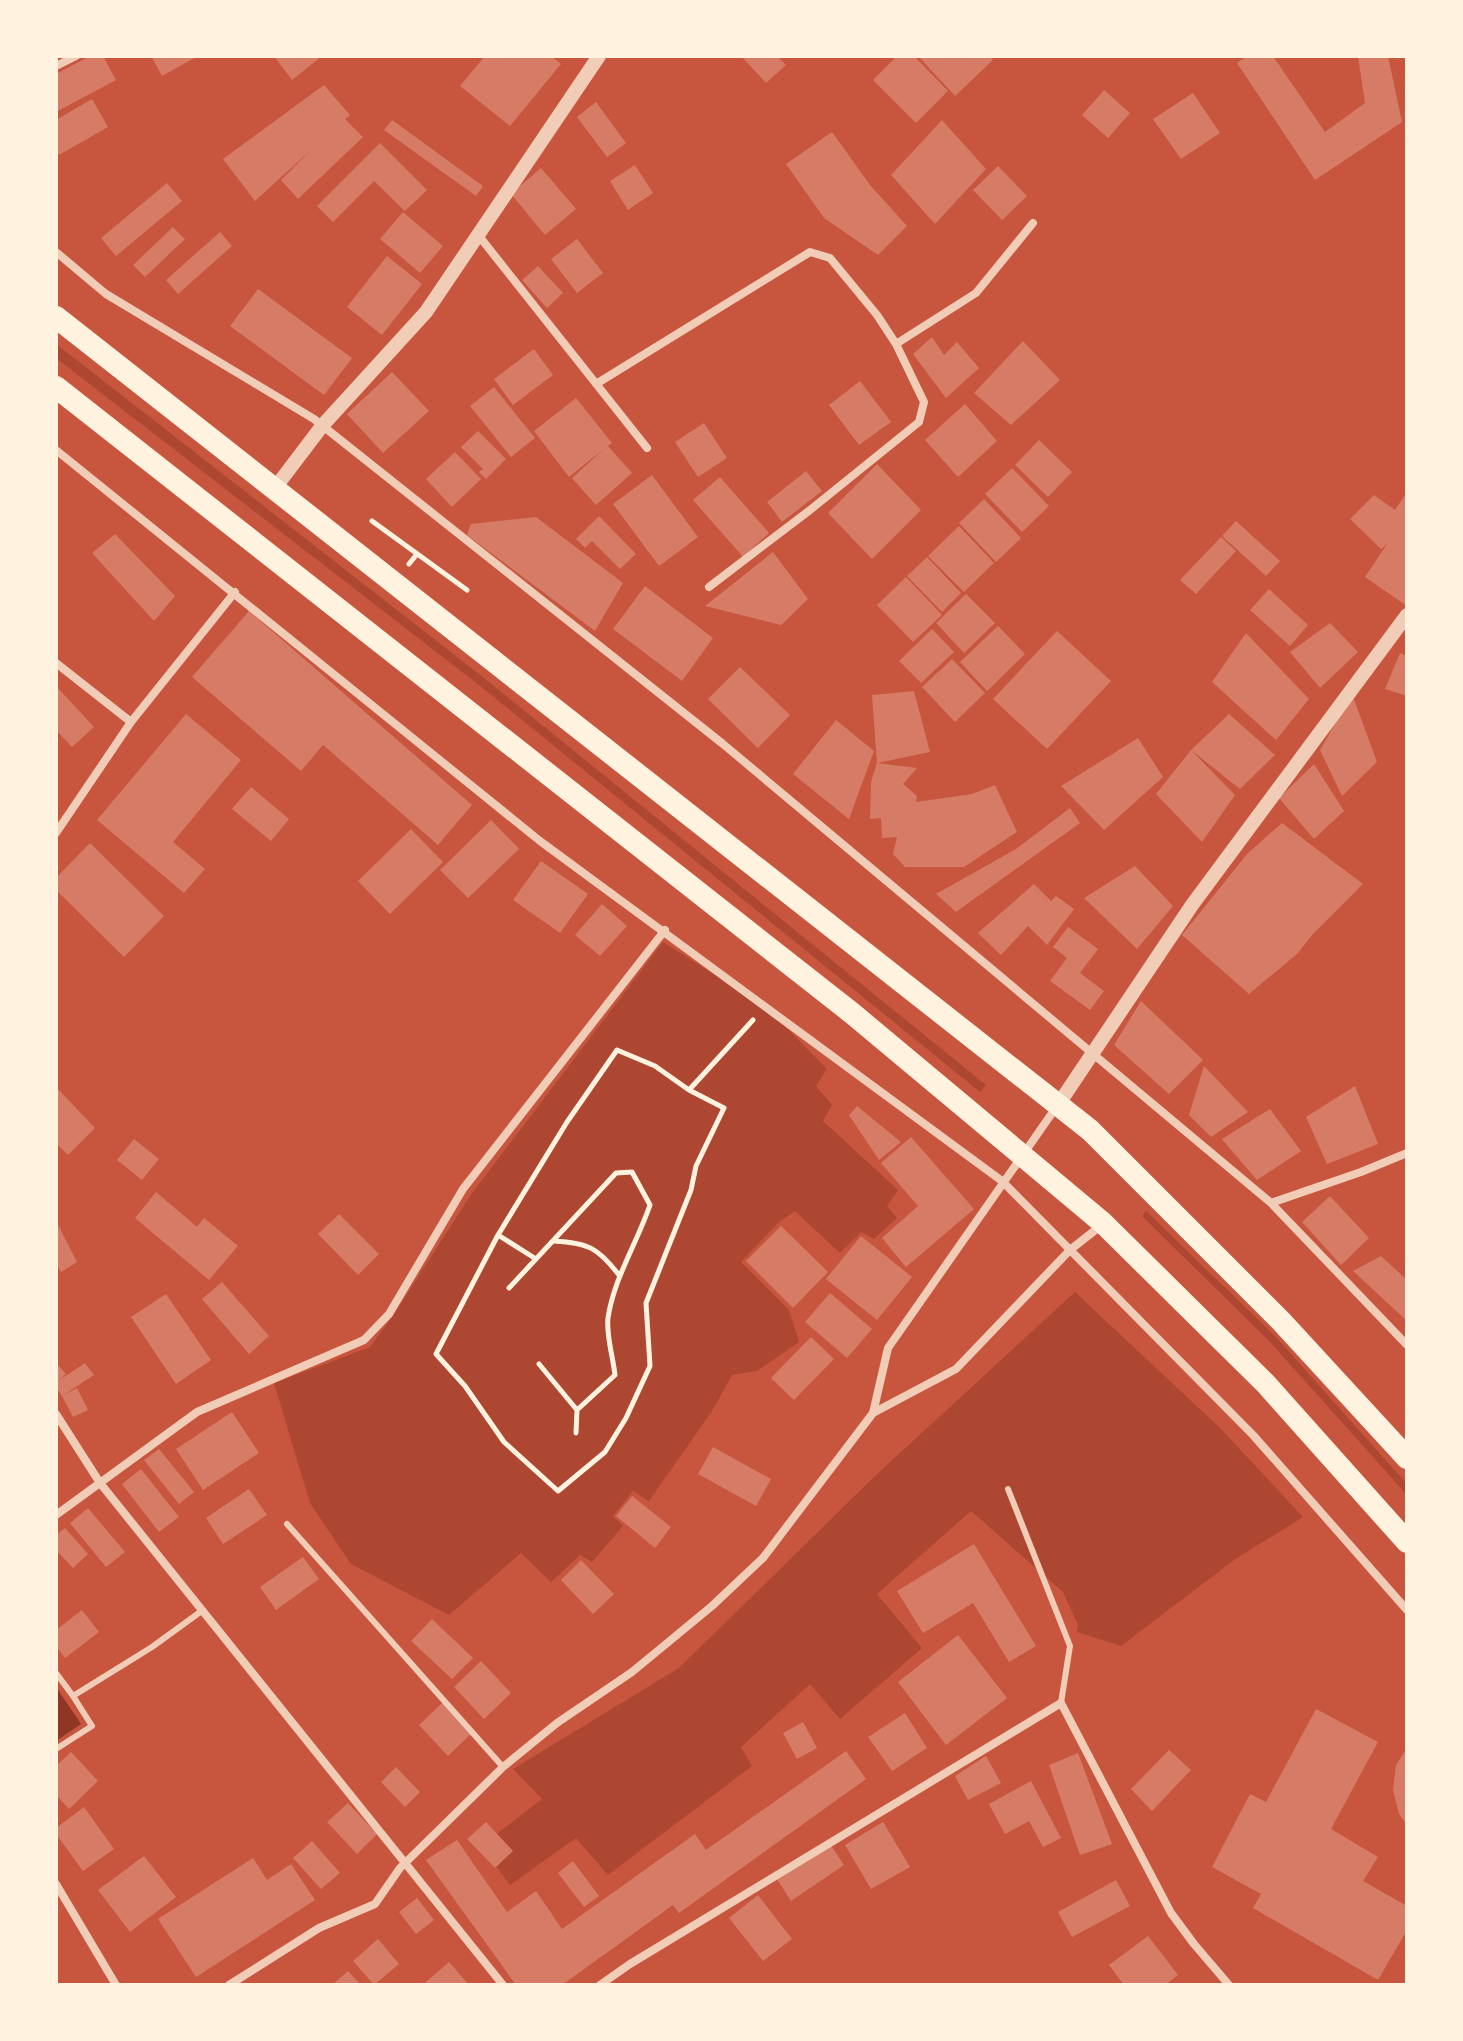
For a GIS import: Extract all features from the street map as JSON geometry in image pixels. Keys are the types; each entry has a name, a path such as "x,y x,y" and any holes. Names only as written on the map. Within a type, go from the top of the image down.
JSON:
{"highway":[{"path":"56,317 1090,1130 1281,1321 1407,1458"},
{"path":"56,387 853,1014 1103,1223 1266,1384 1407,1542"}],"street":[{"path":"56,66 76,56"},
{"path":"275,488 322,426 426,312 599,56"},
{"path":"896,344 976,293 1033,223"},
{"path":"479,236 647,448"},
{"path":"56,252 106,294 322,426 723,744 1271,1203 1407,1345"},
{"path":"596,384 810,252 830,258 877,315 896,344 924,402 919,422 709,587"},
{"path":"56,450 540,841 665,930 1002,1181 1253,1435 1407,1610"},
{"path":"56,833 131,722 235,592"},
{"path":"229,1985 319,1928 375,1904 400,1868 503,1767 557,1723 632,1672 712,1606 763,1558 873,1413 888,1348 1002,1181 1058,1105 1192,905 1407,615"},
{"path":"56,663 131,722"},
{"path":"56,1515 197,1412 364,1340 389,1314 463,1189 665,930"},
{"path":"1271,1203 1407,1153"},
{"path":"873,1413 956,1369 1070,1250 1103,1223"},
{"path":"56,1414 100,1483 503,1985"},
{"path":"600,1985 1061,1703 1171,1913 1229,1985"},
{"path":"56,1884 116,1985"}],"lane":[{"path":"1008,1489 1070,1646 1061,1703"},
{"path":"287,1524 503,1767"},
{"path":"73,1696 152,1647 203,1610"},
{"path":"56,1673 92,1726 56,1749"}],"path":[{"path":"372,521 467,590"},
{"path":"689,1090 766,1007"},
{"path":"617,1050 655,1066 689,1090 724,1108 696,1166 691,1190 646,1303 650,1366 626,1418 605,1452 558,1491 504,1442 465,1386 436,1354 498,1235 567,1122 617,1050"},
{"path":"509,1288 616,1173 632,1172 650,1205 640,1234 619,1275 608,1321 615,1375 577,1410"},
{"path":"498,1235 536,1259"},
{"path":"553,1241 581,1243 601,1252 619,1275"},
{"path":"539,1364 577,1410 576,1433"}],"shaded area":[{"path":"56,344 484,678 986,1085 980,1092 479,685 56,358"},
{"path":"663,942 766,1007 827,1069 816,1086 832,1105 823,1121 898,1190 887,1206 897,1218 874,1239 861,1232 840,1253 795,1211 778,1223 741,1262 789,1310 799,1342 757,1371 732,1375 712,1411 649,1501 633,1491 613,1516 623,1526 592,1562 580,1555 551,1582 521,1553 449,1615 351,1564 310,1503 274,1383 370,1347 470,1196"},
{"path":"1146,1211 1276,1337 1407,1484 1407,1495 1270,1342 1142,1216"},
{"path":"1075,1292 1220,1428 1303,1517 1234,1560 1121,1646 1077,1632 1078,1625 1063,1592 971,1511 877,1594 922,1648 840,1719 810,1684 741,1747 752,1766 608,1875 576,1838 510,1885 481,1846 542,1799 513,1769 679,1668 876,1475"},
{"path":"56,1687 81,1724 56,1741"}],"building":[{"path":"90,56 103,56 116,80 56,112 56,74"},
{"path":"151,56 198,56 162,76"},
{"path":"274,56 322,56 292,80"},
{"path":"485,56 551,56 561,64 510,126 460,86"},
{"path":"741,56 777,56 786,65 766,83"},
{"path":"897,56 914,56 948,91 916,123 873,80"},
{"path":"918,56 989,56 993,60 955,96"},
{"path":"1247,56 1273,56 1325,132 1365,103 1358,56 1388,56 1402,122 1315,180 1237,63"},
{"path":"324,85 350,115 345,119 363,137 298,199 281,180 312,149 255,201 223,159"},
{"path":"1104,90 1130,113 1108,138 1082,115"},
{"path":"1193,93 1220,133 1181,159 1153,119"},
{"path":"92,99 108,127 59,155 56,150 56,120"},
{"path":"596,102 626,143 607,157 577,117"},
{"path":"392,120 483,186 476,196 384,130"},
{"path":"942,120 986,169 935,224 891,175"},
{"path":"832,132 870,185 907,226 878,255 824,218 786,164"},
{"path":"380,143 427,190 405,211 374,181 333,222 317,206"},
{"path":"635,165 653,193 628,210 610,181"},
{"path":"998,166 1027,196 1002,220 973,190"},
{"path":"541,168 576,209 545,235 511,194"},
{"path":"167,183 182,201 116,256 101,238"},
{"path":"403,212 443,246 420,273 380,239"},
{"path":"173,227 185,239 145,277 133,265"},
{"path":"220,232 232,246 178,294 166,280"},
{"path":"577,239 603,273 577,293 551,259"},
{"path":"387,256 422,284 382,335 347,307"},
{"path":"538,266 563,293 547,308 522,280"},
{"path":"258,289 352,358 324,395 230,326"},
{"path":"932,337 944,355 957,342 979,368 946,398 913,354"},
{"path":"1023,341 1060,380 1011,425 974,393"},
{"path":"534,349 553,375 513,405 494,379"},
{"path":"392,372 429,411 383,453 347,414"},
{"path":"860,381 891,422 859,445 829,405"},
{"path":"494,387 535,438 511,457 470,406"},
{"path":"576,398 612,443 608,446 632,473 596,505 572,478 605,448 569,477 534,431"},
{"path":"965,404 997,441 958,477 925,440"},
{"path":"704,423 727,458 698,477 675,442"},
{"path":"478,431 506,459 486,479 479,472 483,469 461,447"},
{"path":"1039,440 1072,472 1048,497 1015,465"},
{"path":"455,452 481,479 452,507 426,479"},
{"path":"877,464 921,510 872,559 828,513"},
{"path":"1012,468 1049,506 1022,532 985,494"},
{"path":"806,471 822,491 782,522 767,502"},
{"path":"652,475 698,537 659,566 613,504"},
{"path":"720,477 769,533 743,557 693,500"},
{"path":"1407,492 1407,606 1365,577 1387,544 1381,549 1350,519 1374,495 1395,510"},
{"path":"984,499 1021,538 996,562 959,523"},
{"path":"599,516 636,554 620,569 592,541 585,548 576,539"},
{"path":"536,517 623,583 595,631 467,535 471,524"},
{"path":"1236,521 1280,561 1266,576 1222,536"},
{"path":"959,526 994,563 964,592 928,556"},
{"path":"115,534 175,596 154,621 92,553"},
{"path":"1221,537 1236,551 1196,594 1180,580"},
{"path":"773,552 808,599 781,625 705,606"},
{"path":"927,557 961,593 942,612 907,576"},
{"path":"906,577 942,615 913,642 877,605"},
{"path":"645,586 713,638 682,681 613,629"},
{"path":"1269,589 1308,625 1290,646 1250,610"},
{"path":"966,594 995,623 964,653 936,623"},
{"path":"249,611 472,805 438,845 323,745 301,771 192,677"},
{"path":"1330,623 1358,652 1320,688 1290,652"},
{"path":"998,626 1025,654 987,691 960,662"},
{"path":"932,629 954,652 921,683 899,661"},
{"path":"1057,631 1111,681 1047,749 993,699"},
{"path":"1246,633 1309,699 1276,740 1212,682"},
{"path":"1400,653 1407,656 1407,696 1385,689"},
{"path":"952,659 985,693 955,722 922,687"},
{"path":"740,667 790,715 758,748 708,699"},
{"path":"56,686 94,727 72,747 56,730"},
{"path":"914,691 930,752 877,763 872,695"},
{"path":"1352,694 1377,762 1342,796 1320,750"},
{"path":"186,714 241,760 173,842 205,869 184,893 97,820"},
{"path":"1229,714 1275,755 1240,789 1191,750"},
{"path":"836,720 874,751 849,819 793,774"},
{"path":"1138,738 1163,777 1104,830 1061,786"},
{"path":"1191,750 1235,795 1202,842 1156,794"},
{"path":"877,763 917,768 903,784 917,796 916,802 972,794 995,785 1017,832 964,867 905,867 893,854 897,837 882,838 881,818 870,819 871,782"},
{"path":"1314,764 1344,811 1314,839 1279,798"},
{"path":"251,787 289,819 271,841 232,809"},
{"path":"1070,808 1080,823 956,912 936,894 1016,849"},
{"path":"491,820 519,849 468,898 440,870"},
{"path":"1282,823 1363,884 1297,954 1249,994 1182,935 1247,854"},
{"path":"411,829 443,862 390,914 358,881"},
{"path":"90,843 164,916 124,957 56,890 56,878"},
{"path":"541,861 588,894 560,933 513,900"},
{"path":"1135,866 1173,906 1137,949 1084,898"},
{"path":"1034,884 1051,901 1056,896 1074,909 1047,945 1028,926 1001,955 978,933"},
{"path":"602,904 627,926 600,956 575,935"},
{"path":"1068,927 1098,949 1080,973 1104,991 1090,1010 1050,981 1067,958 1053,947"},
{"path":"1141,1001 1203,1060 1169,1094 1114,1045"},
{"path":"1204,1066 1248,1112 1211,1137 1189,1115"},
{"path":"1355,1086 1378,1144 1327,1164 1306,1117"},
{"path":"56,1087 95,1128 68,1155 56,1143"},
{"path":"857,1106 901,1142 879,1160 849,1115"},
{"path":"1270,1109 1301,1151 1257,1180 1222,1139"},
{"path":"911,1137 974,1209 906,1267 882,1238 918,1206 881,1163"},
{"path":"134,1139 159,1159 142,1180 117,1160"},
{"path":"156,1192 197,1227 204,1218 238,1246 209,1280 135,1218"},
{"path":"1330,1196 1369,1238 1341,1265 1302,1222"},
{"path":"339,1214 379,1254 358,1275 318,1234"},
{"path":"56,1221 77,1262 61,1272 56,1264"},
{"path":"781,1226 828,1272 793,1308 746,1261"},
{"path":"861,1236 912,1277 877,1320 826,1279"},
{"path":"1381,1256 1407,1280 1407,1321 1353,1271"},
{"path":"222,1282 269,1336 249,1354 202,1299"},
{"path":"830,1293 872,1329 847,1358 805,1322"},
{"path":"166,1294 211,1360 176,1384 131,1317"},
{"path":"811,1337 834,1359 794,1400 771,1378"},
{"path":"56,1363 66,1374 58,1381 85,1363 94,1375 62,1396 56,1387"},
{"path":"77,1388 88,1410 73,1417 62,1396"},
{"path":"232,1412 259,1453 203,1490 176,1449"},
{"path":"713,1447 771,1479 756,1506 698,1474"},
{"path":"159,1449 194,1492 179,1504 144,1460"},
{"path":"141,1469 179,1517 159,1532 122,1484"},
{"path":"249,1489 267,1515 223,1544 206,1518"},
{"path":"632,1496 671,1527 655,1548 616,1516"},
{"path":"88,1508 125,1552 106,1567 70,1523"},
{"path":"65,1528 88,1554 73,1568 56,1550 56,1535"},
{"path":"974,1544 1036,1646 1009,1662 973,1603 923,1633 897,1591"},
{"path":"303,1557 319,1579 276,1610 260,1587"},
{"path":"581,1560 614,1594 593,1614 561,1580"},
{"path":"82,1610 99,1632 65,1658 56,1646 56,1630"},
{"path":"432,1619 473,1658 452,1679 411,1641"},
{"path":"958,1635 1007,1698 946,1745 898,1682"},
{"path":"481,1661 511,1693 484,1719 454,1687"},
{"path":"443,1702 472,1733 448,1756 419,1725"},
{"path":"1316,1709 1378,1742 1331,1829 1378,1857 1363,1881 1407,1906 1407,1930 1378,1980 1253,1908 1261,1894 1212,1867 1250,1794 1266,1802"},
{"path":"905,1713 927,1748 892,1771 868,1737"},
{"path":"803,1722 817,1748 797,1759 783,1733"},
{"path":"1407,1748 1407,1825 1399,1814 1393,1790 1396,1765"},
{"path":"1169,1750 1191,1770 1152,1811 1131,1789"},
{"path":"846,1751 866,1779 679,1913 673,1905 562,1985 516,1985 426,1860 457,1840 507,1912 536,1891 562,1929 695,1834 706,1850"},
{"path":"71,1752 98,1781 69,1809 56,1795 56,1766"},
{"path":"1078,1753 1112,1844 1080,1855 1049,1765"},
{"path":"986,1756 1001,1783 968,1800 955,1776"},
{"path":"396,1767 420,1792 405,1807 381,1782"},
{"path":"1031,1781 1061,1838 1043,1847 1029,1821 1005,1834 989,1804"},
{"path":"348,1803 377,1834 357,1854 327,1822"},
{"path":"84,1807 114,1849 83,1871 56,1834 56,1828"},
{"path":"486,1822 513,1851 495,1868 467,1839"},
{"path":"883,1822 910,1867 871,1889 845,1845"},
{"path":"312,1841 340,1873 321,1889 293,1858"},
{"path":"830,1844 844,1865 791,1901 777,1879"},
{"path":"144,1856 176,1897 130,1932 98,1890"},
{"path":"253,1858 267,1880 291,1864 315,1900 196,1977 158,1919"},
{"path":"573,1861 599,1896 584,1907 558,1873"},
{"path":"1116,1880 1130,1906 1072,1937 1058,1912"},
{"path":"758,1895 792,1939 763,1961 729,1918"},
{"path":"417,1898 434,1920 416,1934 399,1912"},
{"path":"1148,1936 1178,1975 1165,1985 1124,1985 1109,1965"},
{"path":"378,1939 399,1964 374,1985 353,1961"},
{"path":"449,1962 469,1985 425,1983"},
{"path":"348,1971 361,1985 332,1985"}]}
